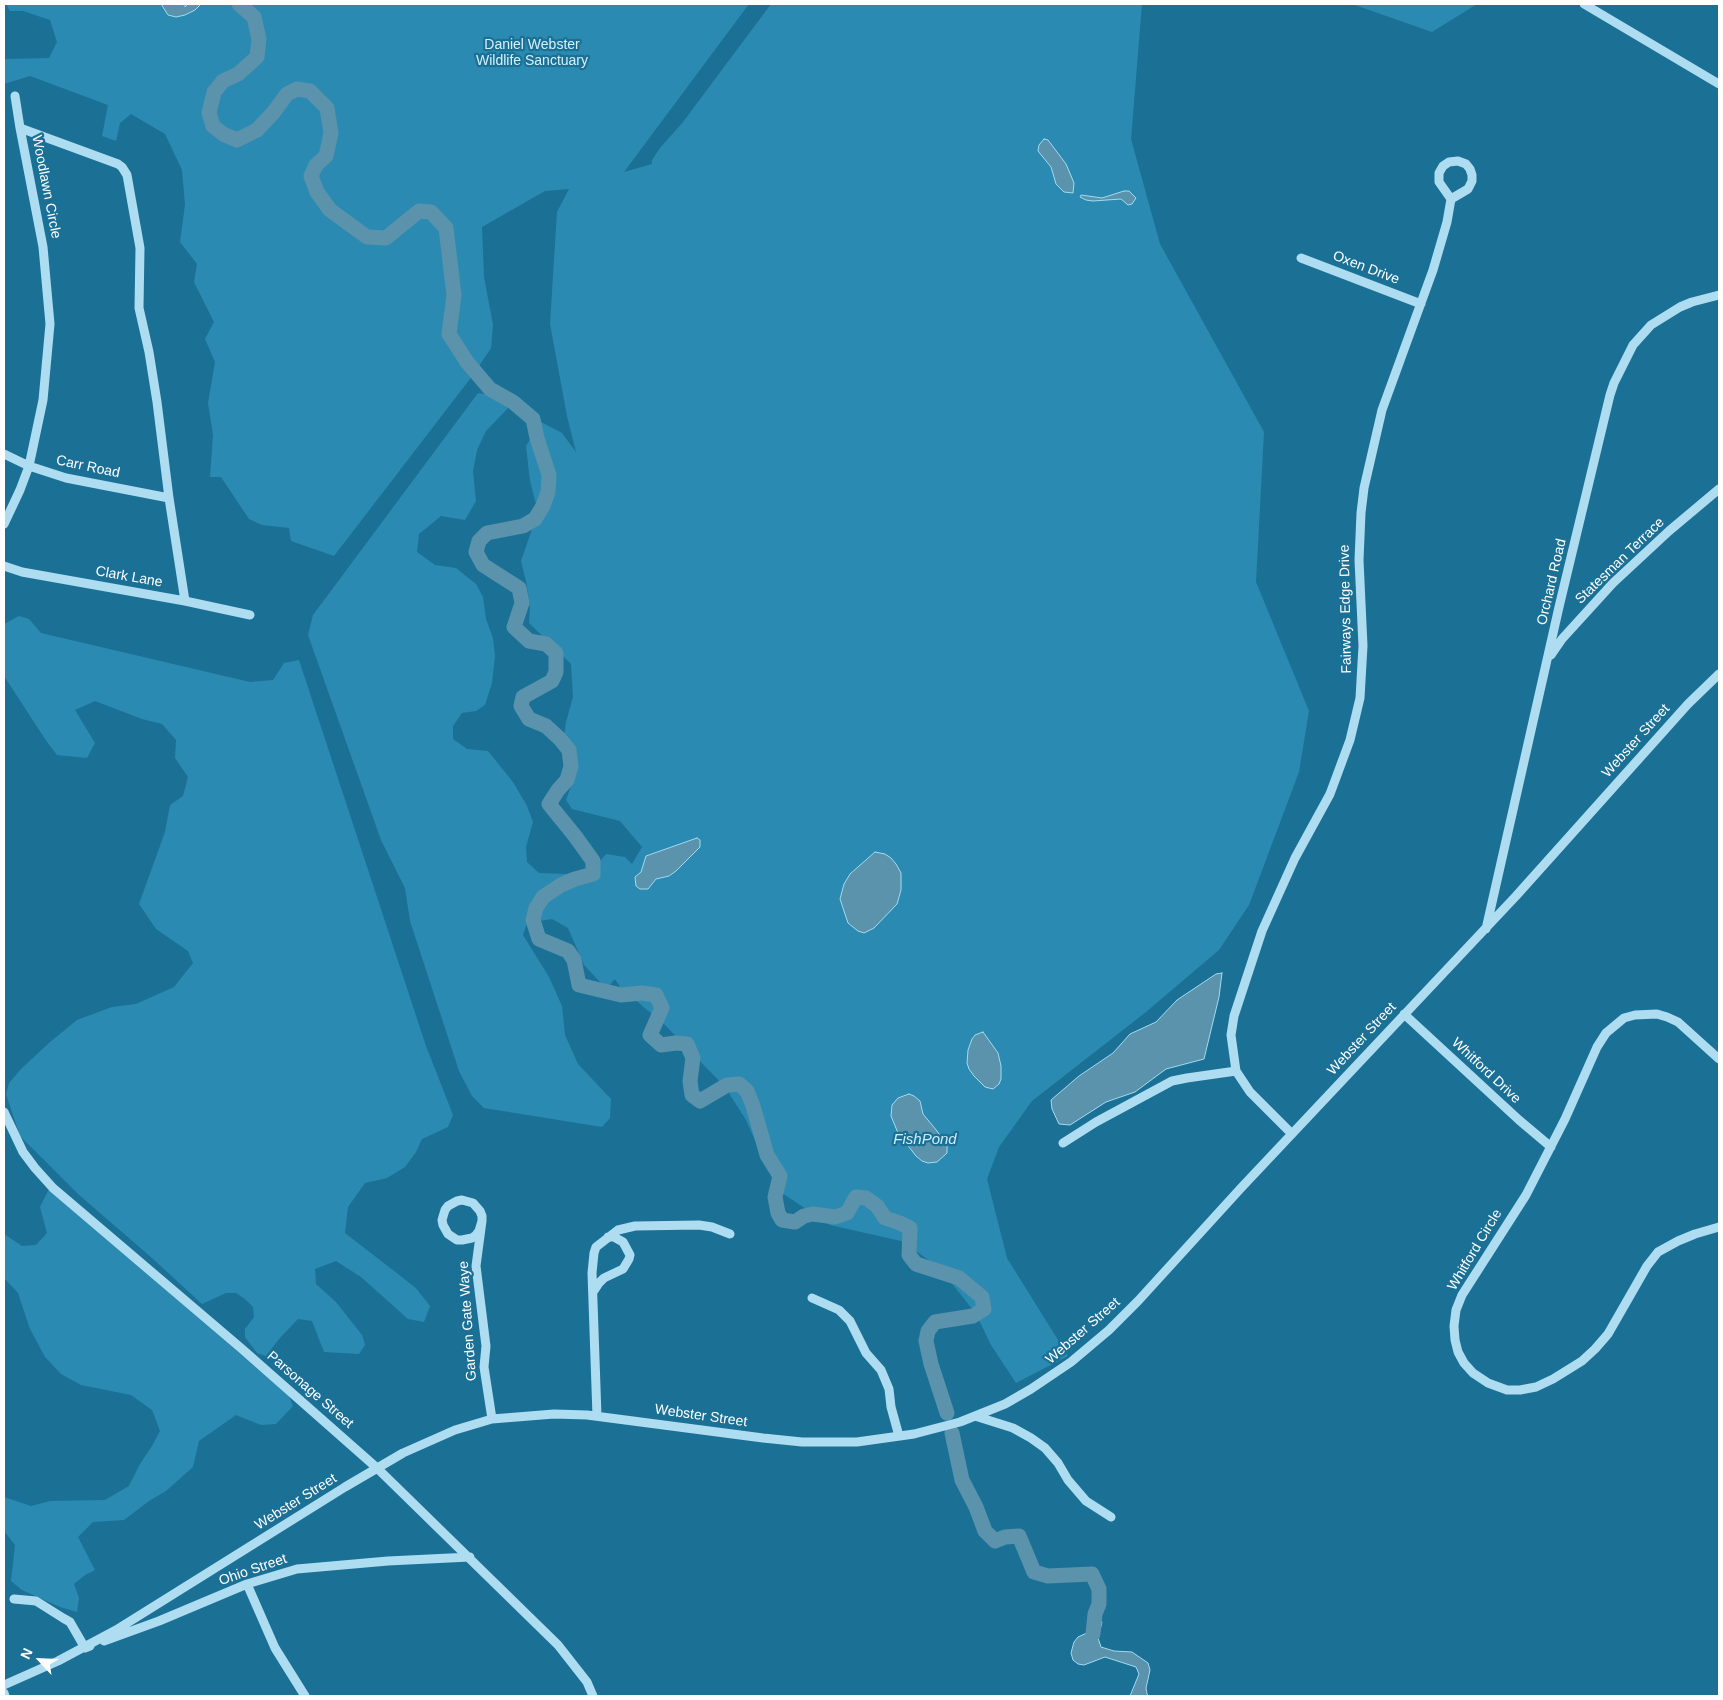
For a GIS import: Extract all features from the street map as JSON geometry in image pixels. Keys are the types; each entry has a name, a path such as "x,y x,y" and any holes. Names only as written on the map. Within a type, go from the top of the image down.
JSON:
{"street":[{"path":"1584,4 1719,84"},
{"path":"14,96 20,128"},
{"name":"Woodlawn Circle","path":"4,524 29,466 44,400 50,324 43,247 20,128"},
{"name":"Woodlawn Circle","path":"20,128 118,164 127,175 140,248 139,308 149,352 157,402 185,601"},
{"path":"1458,160 1466,164 1470,169 1472,181 1468,189 1451,198 1439,182 1439,173 1443,166 1458,160"},
{"name":"Fairways Edge Drive","path":"1292,1134 1250,1092 1236,1072 1231,1035 1234,1016 1262,931 1295,858 1339,774 1355,719 1360,698 1363,646 1359,560 1360,520 1364,488 1382,410 1433,270 1447,222 1451,198"},
{"name":"Oxen Drive","path":"1301,258 1421,304"},
{"name":"Orchard Road","path":"1486,929 1610,395 1633,345 1651,325 1680,306 1719,295"},
{"name":"Carr Road","path":"4,454 29,466 66,478 169,498"},
{"name":"Statesman Terrace","path":"1548,659 1562,639 1613,583 1669,531 1719,489"},
{"name":"Clark Lane","path":"4,566 22,572 185,601 250,615"},
{"name":"Webster Street","path":"4,1685 85,1648 116,1630 377,1468 430,1440 492,1419 554,1414 597,1416 802,1442 857,1442 940,1428 1005,1404 1054,1375 1096,1341 1138,1301 1404,1014 1486,929 1567,841 1662,732 1719,674"},
{"name":"Whitford Drive","path":"1404,1014 1551,1147"},
{"name":"Whitford Circle","path":"1719,1059 1693,1034 1678,1022 1667,1017 1646,1014 1624,1018 1615,1024 1601,1039 1551,1147 1526,1195 1462,1295 1456,1310 1454,1326 1454,1340 1458,1352 1464,1363 1473,1373 1488,1383 1507,1390 1536,1387 1553,1379 1582,1361 1595,1350 1608,1334 1647,1266 1658,1252 1687,1238 1719,1227"},
{"path":"1063,1143 1096,1122 1172,1082 1236,1072"},
{"name":"Parsonage Street","path":"4,1112 23,1152 53,1188 213,1324 377,1468 558,1645 587,1682 593,1696"},
{"path":"462,1200 477,1206 482,1216 482,1221 476,1235 467,1240 462,1240 452,1238 448,1234 442,1220 448,1206 462,1200"},
{"name":"Garden Gate Waye","path":"482,1221 476,1266 486,1346 484,1368 492,1419"},
{"path":"597,1416 593,1292 594,1253 596,1248 608,1237 624,1227 699,1225 712,1227 730,1234"},
{"path":"593,1292 604,1278 623,1269 629,1259 630,1255 623,1242 614,1237 608,1237"},
{"path":"812,1298 839,1310 850,1321 866,1353 881,1370 888,1389 899,1436"},
{"path":"975,1416 1013,1428 1045,1448 1086,1501 1111,1517"},
{"name":"Ohio Street","path":"85,1648 159,1622 247,1584 297,1568 388,1561 470,1558"},
{"path":"247,1584 275,1648 306,1696"},
{"path":"14,1599 36,1601 70,1622 85,1648"}],"green space":[{"name":"Daniel Webster Wildlife Sanctuary","path":"6,4 749,4 624,172 652,164 652,160 660,148 683,122 771,4 1142,4 1131,139 1160,244 1264,432 1256,582 1309,711 1299,772 1249,905 1219,950 1146,1012 1032,1101 999,1147 987,1179 1007,1258 1068,1356 1016,1383 991,1345 976,1314 939,1267 901,1241 830,1225 782,1193 767,1167 746,1120 725,1087 665,1025 620,987 615,979 608,987 600,982 584,965 568,928 552,919 527,923 523,935 549,977 562,1006 565,1035 578,1064 611,1099 610,1118 602,1127 484,1108 472,1096 459,1071 410,921 405,888 381,840 308,635 313,615 478,393 496,396 510,406 486,431 477,450 473,471 476,501 465,520 441,516 419,534 417,552 435,565 456,568 476,584 483,597 486,619 493,638 495,656 492,683 485,705 476,711 462,713 453,726 453,739 467,749 488,751 513,782 527,806 533,822 526,847 527,862 539,873 565,874 592,871 606,854 625,857 632,864 642,847 620,821 572,809 566,800 576,772 564,736 573,697 571,664 529,623 530,608 521,561 538,512 530,481 526,446 541,422 562,433 576,452 567,416 550,324 557,212 569,189 545,191 482,227 484,277 493,325 491,348 473,375 334,556 291,541 289,528 262,525 249,519 221,477 210,477 213,435 208,403 215,362 205,339 214,322 194,282 197,264 180,242 185,205 182,170 165,134 131,114 120,123 116,141 102,136 108,105 30,76 4,84 4,59 49,58 57,42 50,20 23,11 10,11"},
{"path":"1352,4 1477,4 1432,32"},
{"path":"19,616 29,619 41,633 250,682 273,680 284,663 299,660 426,1046 453,1115 448,1127 422,1139 416,1152 405,1167 387,1178 365,1183 348,1207 345,1233 416,1288 430,1306 424,1322 408,1319 361,1277 336,1261 315,1269 316,1284 336,1302 362,1335 365,1345 359,1354 324,1352 312,1321 298,1319 266,1356 257,1353 245,1337 245,1329 254,1317 253,1307 245,1299 236,1293 226,1293 202,1304 78,1194 20,1136 6,1094 9,1083 21,1069 77,1020 112,1007 136,1004 174,987 193,963 188,951 156,929 139,904 165,832 170,805 183,796 188,777 175,758 176,740 162,724 142,719 95,701 75,710 95,743 87,758 57,755 4,676 4,624"},
{"path":"49,1189 289,1396 293,1406 276,1424 261,1425 236,1415 199,1441 193,1467 166,1491 124,1520 93,1522 78,1537 95,1570 74,1584 79,1598 77,1612 60,1607 22,1590 11,1581 15,1545 4,1531 4,1497 31,1506 50,1501 105,1500 129,1486 160,1431 152,1410 131,1395 81,1385 61,1374 45,1357 30,1329 18,1293 4,1278 4,1234 22,1246 36,1245 47,1233 40,1207"}],"water":[{"path":"161,4 185,4 185,7 188,4 201,4 195,10 176,17 168,15"},
{"path":"1044,139 1048,140 1066,164 1074,183 1073,193 1064,192 1056,184 1051,167 1038,151 1039,145"},
{"path":"1129,191 1136,198 1132,204 1128,205 1121,199 1093,201 1080,197 1081,195 1102,198"},
{"path":"697,838 700,840 700,847 676,871 669,876 656,879 648,889 640,889 636,886 635,877 641,872 646,856"},
{"path":"875,852 885,854 896,864 901,873 901,890 897,904 874,928 864,933 848,923 840,899 844,884 850,874"},
{"path":"1222,973 1219,997 1204,1059 1166,1069 1135,1092 1106,1102 1070,1125 1059,1124 1052,1109 1051,1100 1079,1076 1113,1053 1130,1034 1156,1022 1177,1000 1216,974"},
{"path":"983,1032 998,1053 1001,1066 1001,1079 999,1084 993,1089 985,1087 974,1076 967,1063 968,1050 972,1039 975,1035"},
{"name":"FishPond","path":"909,1094 920,1101 923,1114 947,1146 947,1153 937,1162 928,1163 916,1156 898,1133 891,1116 892,1105 898,1098"},
{"path":"1095,1614 1102,1622 1098,1638 1101,1647 1114,1651 1132,1652 1148,1663 1150,1670 1146,1688 1149,1696 1130,1696 1139,1674 1136,1667 1105,1657 1084,1665 1078,1664 1073,1660 1071,1653 1074,1642 1078,1637 1089,1632"}],"waterway":[{"path":"239,4 254,17 259,39 257,57 238,74 223,81 214,92 209,113 213,126 223,134 237,140 257,130 287,94 297,89 310,91 327,108 331,133 326,156 316,165 311,176 317,192 330,210 367,237 386,238 419,211 431,212 446,228 454,295 449,334 467,362 490,389 513,402 533,419 549,475 548,492 543,506 535,519 523,526 487,533 479,541 476,552 483,565 519,588 522,603 514,627 529,641 546,644 556,653 556,672 552,681 523,697 521,706 529,719 546,726 569,750 571,766 567,780 549,804 593,861 593,874 561,885 543,897 536,908 533,920 539,939 568,951 574,960 579,985 621,995 642,993 656,995 662,1008 650,1035 661,1045 687,1044 693,1058 690,1081 692,1095 700,1101 727,1085 739,1084 747,1091 767,1155 780,1176 775,1197 778,1213 782,1220 795,1222 804,1216 813,1214 835,1217 847,1213 856,1197 866,1198 877,1206 885,1218 910,1228 909,1255 916,1264 959,1278 982,1297 984,1309 973,1316 935,1322 928,1331 926,1341 931,1364 947,1413"},
{"path":"952,1433 962,1480 976,1507 985,1531 995,1541 1005,1537 1019,1536 1034,1572 1048,1576 1092,1574 1099,1589 1099,1604 1095,1614 1093,1634"}]}
